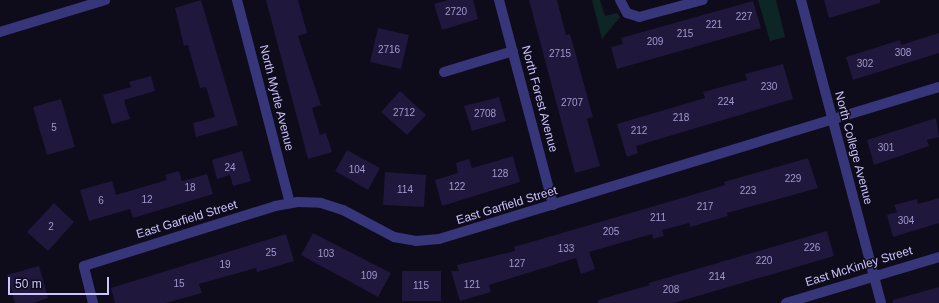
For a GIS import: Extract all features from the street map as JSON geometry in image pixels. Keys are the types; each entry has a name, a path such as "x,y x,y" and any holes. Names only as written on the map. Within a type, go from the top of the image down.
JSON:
{"street":[{"path":"0,32 105,0"},
{"name":"North Myrtle Avenue","path":"237,0 290,203"},
{"name":"North Forest Avenue","path":"499,0 553,205"},
{"path":"620,0 627,13 639,18 703,0"},
{"name":"North College Avenue","path":"801,0 880,303"},
{"path":"444,72 513,51"},
{"name":"East Garfield Street","path":"94,303 84,266 290,203 309,202 332,206 383,233 416,241 451,237 939,87"},
{"name":"East McKinley Street","path":"786,303 939,257"}],"green space":[{"path":"592,0 600,0 605,16 617,13 620,17 602,39"},
{"path":"758,0 776,0 785,37 770,41"}],"building":[{"path":"201,0 238,125 196,137 193,123 215,117 206,87 200,88 188,45 184,46 175,8"},
{"path":"266,0 298,0 307,33 298,36 321,105 312,108 320,135 326,133 332,152 308,159"},
{"path":"448,0 473,0 478,19 442,30 434,4"},
{"path":"529,0 557,0 566,35 570,34 593,117 587,119 600,166 575,173"},
{"path":"824,0 880,0 880,3 829,18"},
{"path":"753,1 761,28 617,69 611,47 623,44 621,38"},
{"path":"378,28 409,35 401,69 370,62"},
{"path":"939,33 939,53 853,80 846,57 900,40 901,45"},
{"path":"783,64 793,99 636,146 638,153 627,157 617,124 705,98 703,92 747,80 745,74"},
{"path":"151,76 155,91 124,100 130,119 112,124 103,95 131,87 129,82"},
{"path":"400,91 426,115 407,135 381,112"},
{"path":"499,97 506,121 472,131 464,106"},
{"path":"61,99 75,147 47,155 33,107"},
{"path":"936,118 939,137 927,140 929,146 874,165 867,140"},
{"path":"347,150 380,168 368,190 335,171"},
{"path":"242,151 251,181 233,186 230,175 217,179 212,160"},
{"path":"513,156 520,182 442,206 435,180 458,173 456,163 469,159 472,168"},
{"path":"808,158 818,188 727,213 728,216 690,227 689,223 662,230 664,236 653,239 652,234 589,252 595,269 581,274 576,258 489,285 491,292 460,301 451,271 459,271 457,265 515,251 514,247 725,185 724,182"},
{"path":"179,171 182,181 207,174 213,194 133,218 130,209 89,221 80,190 112,181 116,195 167,180 165,175"},
{"path":"385,172 426,175 424,207 383,205"},
{"path":"939,198 939,223 893,237 887,215 897,212 894,205 917,199 918,204"},
{"path":"54,203 74,222 48,251 27,232"},
{"path":"827,231 834,256 674,303 598,303 598,300 650,285 649,283"},
{"path":"313,233 391,273 378,297 301,255"},
{"path":"286,234 294,261 257,272 256,268 199,284 202,293 166,303 115,303 111,288"},
{"path":"39,266 48,298 33,303 15,303 7,275"},
{"path":"402,271 441,271 441,301 402,301"},
{"path":"939,287 939,303 893,303 893,300"}]}
